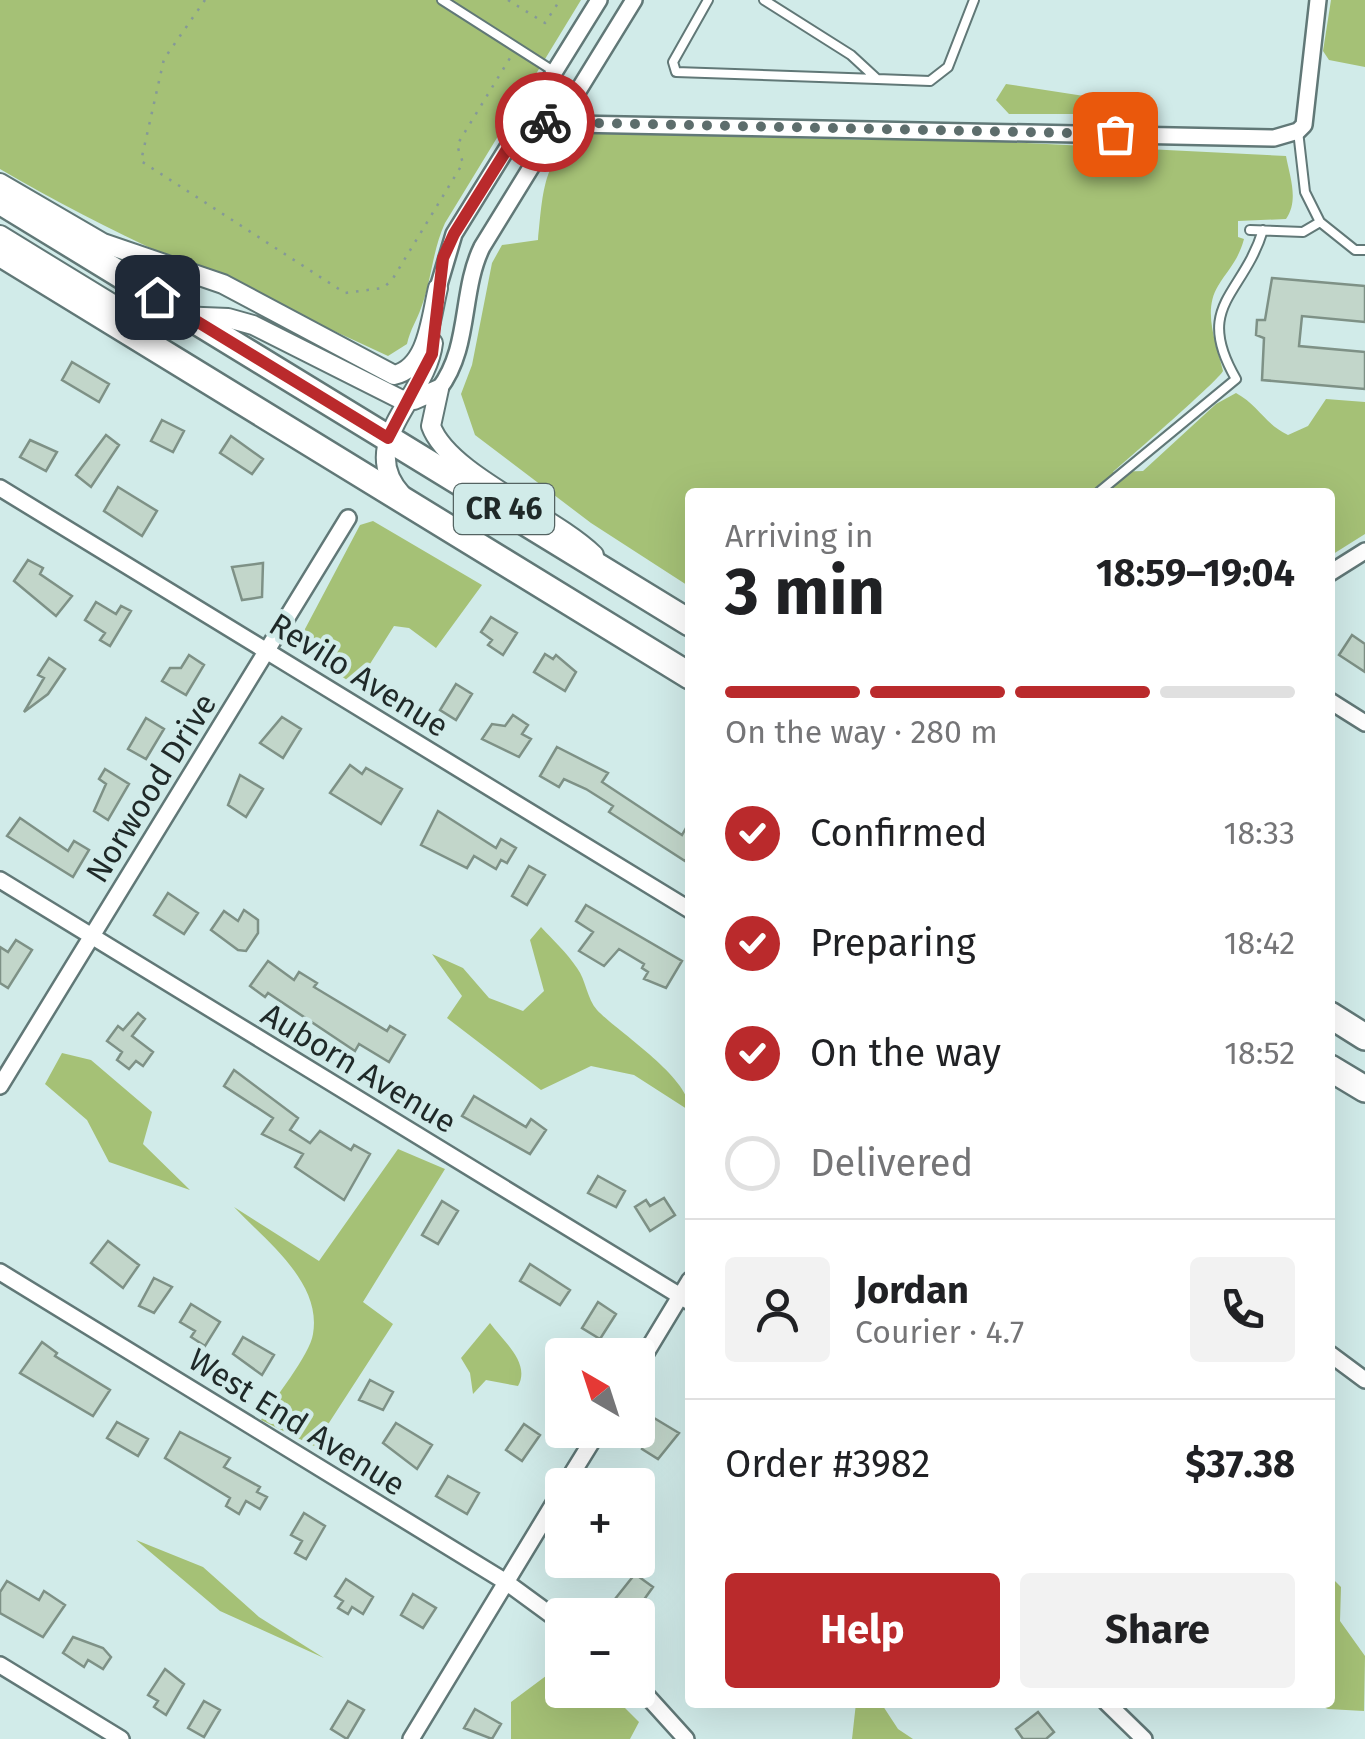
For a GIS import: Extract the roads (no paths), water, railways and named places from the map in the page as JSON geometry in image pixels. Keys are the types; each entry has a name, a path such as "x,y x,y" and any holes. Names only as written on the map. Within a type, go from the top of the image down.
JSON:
{"highway":[{"name":"CR 46","path":"0,202 685,620"},
{"name":"CR 46","path":"0,253 685,673"},
{"path":"1335,1018 1365,1036"},
{"path":"1335,1071 1365,1090"}],"street":[{"path":"0,183 103,243 223,284 394,375 413,366 425,342 454,234 599,0"},
{"path":"620,580 568,530 456,462 431,426 439,389 458,353 472,266 634,0"},
{"path":"524,122 1274,138 1298,131 1307,114 1318,0"},
{"path":"0,235 129,314 189,316 253,325 366,385 409,400 439,389"},
{"path":"412,506 388,474 384,456 388,438 432,354 438,288"},
{"name":"Revilo Avenue","path":"0,488 685,907"},
{"name":"Norwood Drive","path":"0,1086 348,518"},
{"path":"1335,570 1365,552"},
{"path":"1335,704 1365,723"},
{"name":"Auborn Avenue","path":"0,880 685,1300"},
{"name":"West End Avenue","path":"0,1272 506,1582 545,1611"},
{"path":"655,1342 685,1300"},
{"path":"1335,1358 1365,1380"},
{"path":"411,1739 545,1518"},
{"path":"0,1664 120,1739"},
{"path":"655,1705 686,1739"},
{"path":"1112,1708 1144,1739"}],"lane":[{"path":"442,0 555,72"},
{"path":"708,0 672,62 676,72 930,81 942,75 974,0"},
{"path":"764,0 851,55 877,80"},
{"path":"1298,131 1304,192 1320,222 1355,250 1365,250"},
{"path":"1250,230 1303,232 1320,222"},
{"path":"1105,488 1236,379 1219,350 1218,313 1254,260 1263,230"}]}
